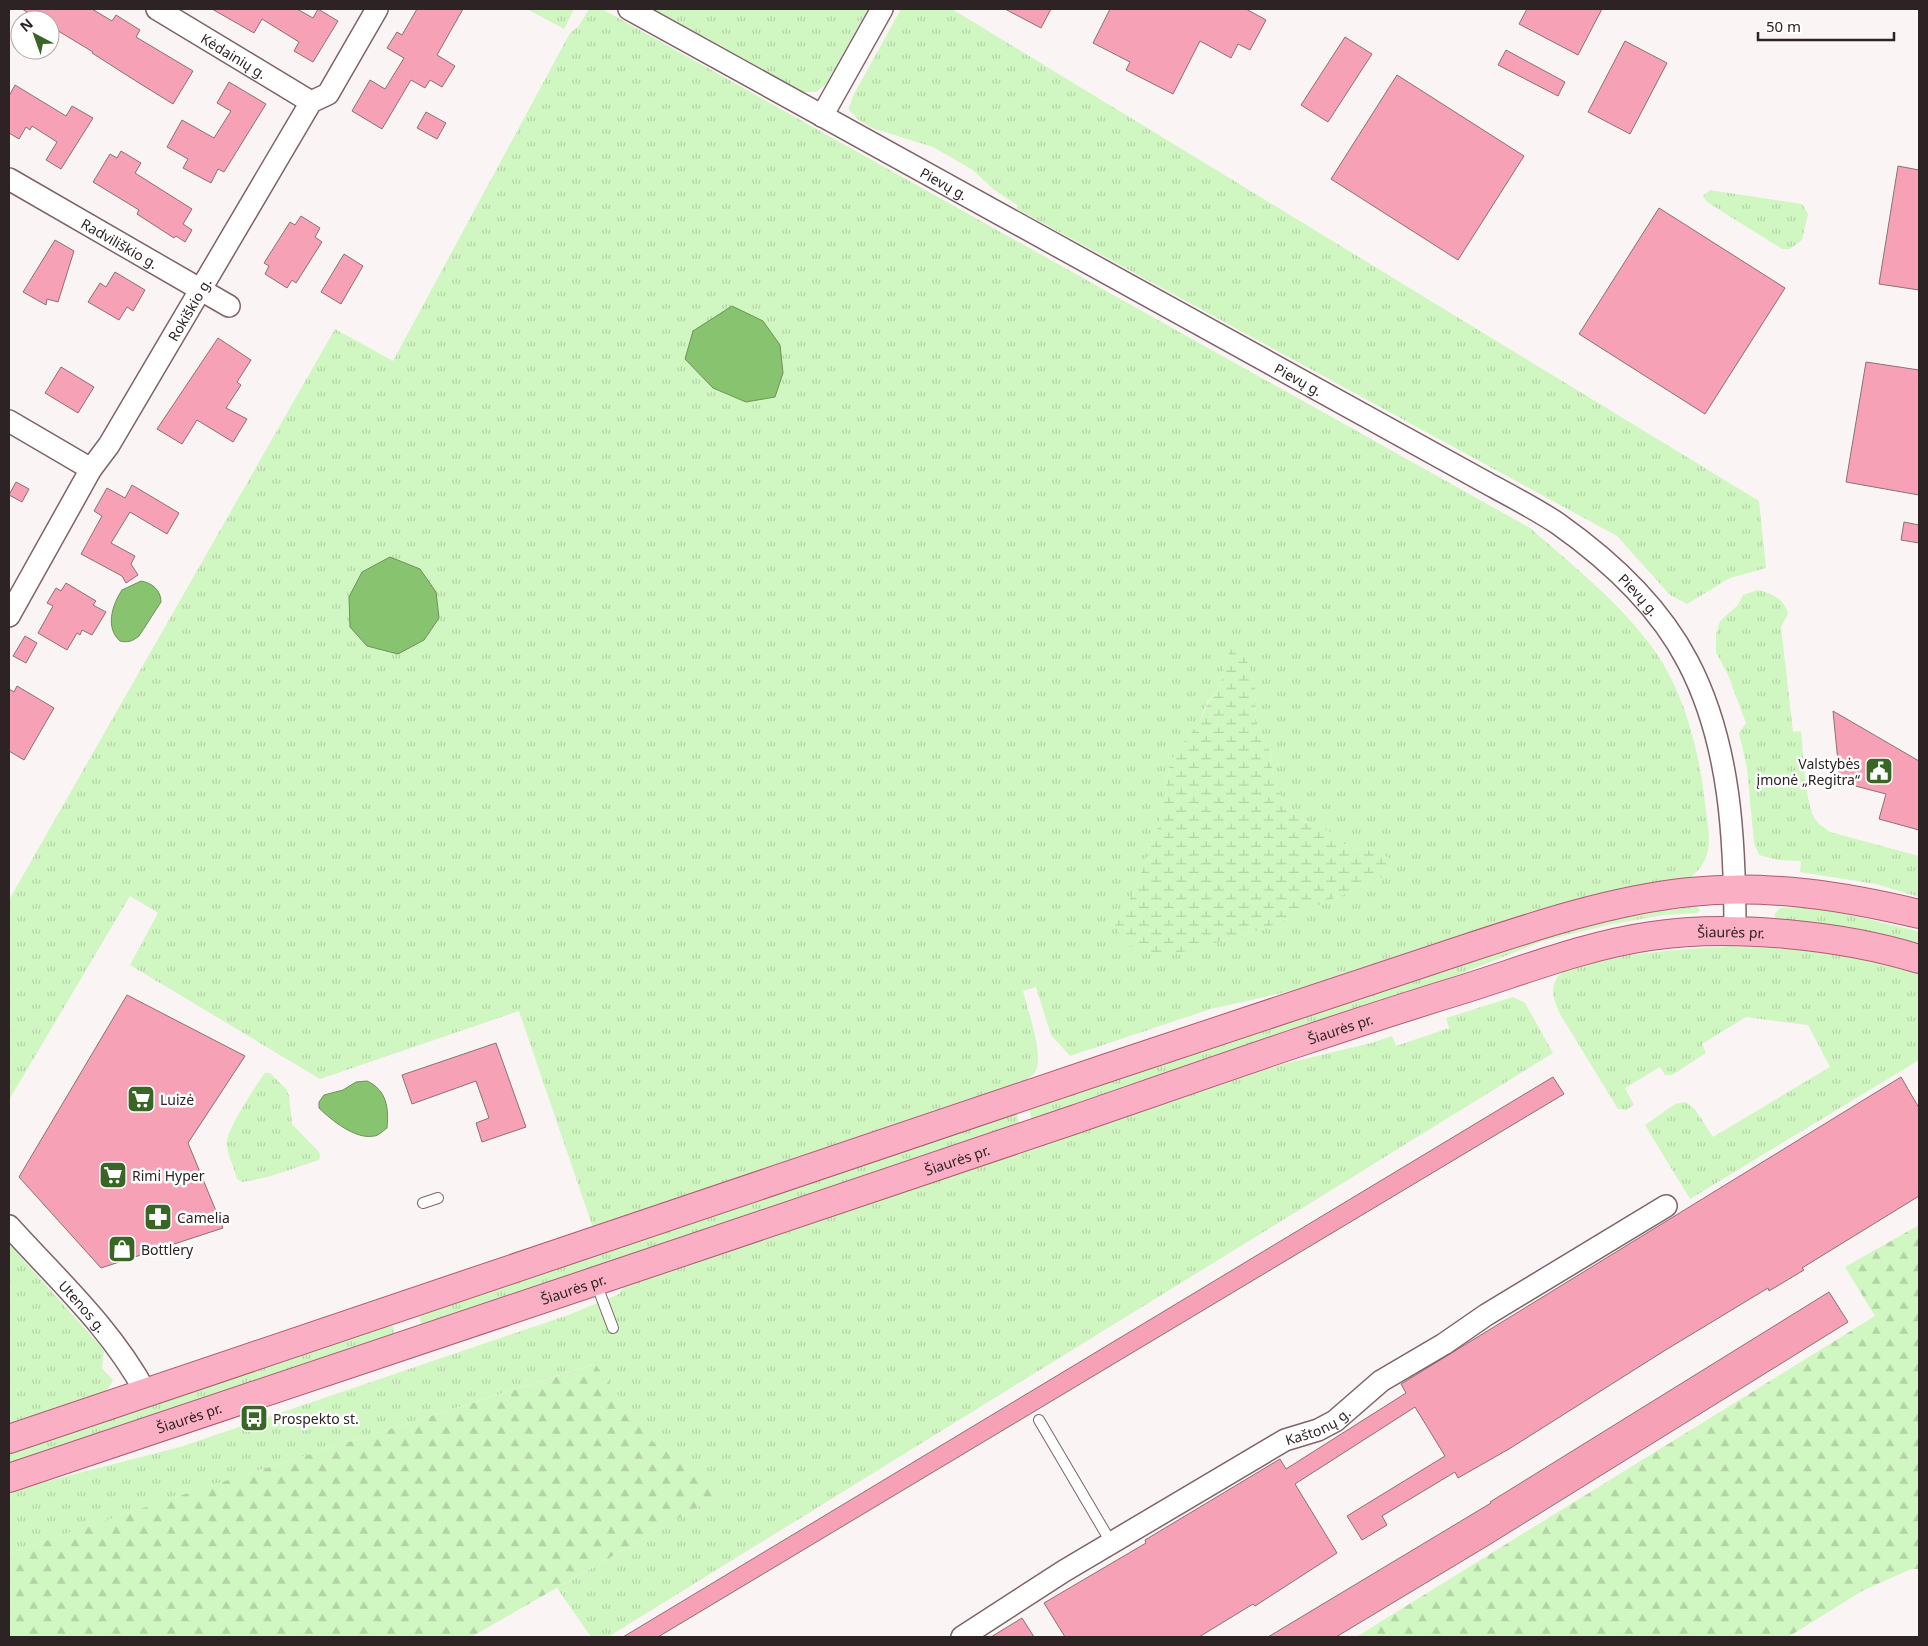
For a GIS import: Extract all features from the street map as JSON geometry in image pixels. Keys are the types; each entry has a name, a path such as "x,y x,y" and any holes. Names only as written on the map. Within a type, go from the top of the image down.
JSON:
{"main road":[{"path":"9,1439 1290,1006 1555,920 1618,905 1686,892 1735,889 1793,891 1863,901 1919,914"},
{"name":"Šiaurės pr.","path":"9,1478 595,1282 1284,1048 1576,952 1649,936 1690,932 1735,932 1788,935 1850,942 1919,959"},
{"path":"386,1312 397,1316 405,1326 404,1337 398,1348"}],"street":[{"name":"Kėdainių g.","path":"157,9 311,102"},
{"name":"Rokiškio g.","path":"9,616 92,469 109,445 199,289 311,102 328,94 377,9"},
{"name":"Pievų g.","path":"629,9 1510,496 1557,524 1595,552 1628,582 1657,616 1688,662 1699,685 1716,734 1726,786 1735,889 1735,932"},
{"path":"822,116 882,9"},
{"name":"Radviliškio g.","path":"9,179 229,306"},
{"path":"9,421 92,469"},
{"name":"Kaštonų g.","path":"962,1637 1064,1571 1284,1440 1318,1430 1335,1421 1381,1381 1444,1344 1486,1314 1666,1206"},
{"name":"Utenos g.","path":"9,1226 90,1312 131,1366 146,1393"}],"lane":[{"path":"423,1203 438,1198"},
{"path":"595,1282 612,1328"},
{"path":"1038,1420 1112,1544"}],"green space":[{"path":"527,9 574,9 564,29"},
{"path":"589,9 602,9 1530,528 1594,584 1639,630 1652,647 1673,682 1688,721 1699,762 1709,836 1709,846 1703,864 1686,881 1540,909 1291,991 1211,1009 1070,1056 1051,1035 1036,987 1023,991 1037,1044 1038,1065 1030,1077 1019,1084 593,1228 519,1011 320,1079 130,965 158,913 130,896 9,1100 9,900 335,329 393,361 570,33 578,27","holes":["1230,649 1255,680 1256,721 1271,754 1273,779 1285,805 1299,819 1330,832 1350,849 1378,851 1387,875 1269,927 1191,950 1115,925 1134,892 1160,821 1170,763 1178,749 1199,723 1207,703 1219,688"]},
{"path":"654,9 868,9 826,84 816,92 803,92"},
{"path":"901,9 952,9 1759,501 1766,568 1730,578 1687,604 1670,595 1617,536 1017,209 1017,205 993,189 973,170 933,147 872,128 859,120 849,110 853,96"},
{"path":"1710,190 1802,204 1808,214 1802,240 1790,249 1782,249 1707,202 1703,196"},
{"path":"1758,590 1768,593 1781,601 1788,614 1781,627 1793,732 1801,731 1807,790 1815,819 1830,832 1919,856 1919,897 1876,884 1800,872 1801,861 1778,860 1759,855 1754,843 1747,768 1739,733 1746,723 1728,675 1716,652 1716,634 1720,621 1738,605 1743,595"},
{"path":"1230,649 1245,657 1255,680 1256,721 1271,754 1273,779 1285,805 1299,819 1330,832 1350,849 1378,851 1390,859 1387,875 1269,927 1191,950 1161,956 1125,945 1115,925 1134,892 1160,821 1170,763 1178,749 1199,723 1208,703 1219,688"},
{"path":"1697,906 1700,910 1697,913 1664,915 1612,924 1543,941 1409,994 1033,1122 1028,1108 1529,940 1612,919"},
{"path":"1794,907 1827,910 1910,929 1919,932 1919,947 1781,922 1774,915 1780,908"},
{"path":"1730,946 1837,952 1919,972 1919,1060 1690,1199 1645,1125 1675,1104 1685,1102 1695,1109 1713,1137 1830,1067 1808,1025 1746,1017 1702,1044 1706,1053 1672,1075 1665,1075 1660,1067 1625,1088 1634,1105 1626,1110 1618,1109 1560,1014 1556,1005 1553,987 1557,978 1568,970 1610,958"},
{"path":"1513,997 1525,1003 1553,1053 608,1637 591,1637 557,1588 726,1491 654,1443 594,1364 197,1490 9,1553 9,1493 40,1483 180,1447 571,1314 619,1294 627,1283 1283,1064 1371,1043 1392,1036 1396,1046 1449,1028 1446,1018"},
{"path":"265,1073 270,1073 286,1089 289,1096 292,1124 319,1152 320,1157 319,1160 268,1177 243,1182 237,1179 227,1141 237,1117"},
{"path":"1016,1112 1020,1126 423,1329 418,1314"},
{"path":"1919,1225 1919,1569 1911,1569 1862,1591 1788,1637 1356,1637 1875,1316 1845,1267"},
{"path":"9,1244 104,1350 102,1368 113,1380 108,1389 98,1396 9,1423"},
{"path":"390,1324 394,1328 393,1336 9,1468 9,1451"},
{"path":"595,1364 654,1443 726,1491 471,1637 9,1637 9,1553 197,1490"}],"shaded area":[{"path":"732,306 763,321 780,345 783,373 775,397 746,402 713,388 685,359 693,331"},
{"path":"390,557 420,569 436,592 439,618 424,640 398,654 367,646 350,627 349,597 362,572"},
{"path":"141,581 149,583 158,591 161,602 139,636 130,641 120,641 115,636 111,623 115,602 122,590"},
{"path":"367,1081 379,1089 383,1095 388,1114 387,1128 374,1136 360,1135 344,1128 319,1108 319,1102 324,1095 343,1090 356,1082"}],"building":[{"path":"22,9 92,9 112,21 116,15 140,30 136,37 193,71 173,104 60,32 60,10"},
{"path":"212,9 297,9 313,18 318,9 338,21 313,62 294,51 299,42 262,19 254,33"},
{"path":"417,9 463,9 437,55 455,66 442,87 430,80 425,88 411,80 382,129 352,111 370,80 385,89 404,58 387,48 397,32 402,35"},
{"path":"1005,9 1051,9 1041,28"},
{"path":"1110,9 1246,9 1266,20 1250,50 1238,44 1231,58 1200,41 1173,94 1126,70 1130,62 1093,43"},
{"path":"1527,9 1602,9 1578,55 1519,24"},
{"path":"1345,37 1372,54 1328,122 1301,105"},
{"path":"1625,41 1667,63 1630,134 1588,112"},
{"path":"1506,50 1565,82 1558,96 1498,65"},
{"path":"1397,75 1524,156 1458,260 1331,179"},
{"path":"229,82 266,104 224,172 218,169 211,183 183,168 188,159 167,147 182,120 214,138 231,111 217,103"},
{"path":"15,85 66,116 72,106 93,118 61,169 46,160 57,142 32,126 30,130 26,127 19,139 9,133 9,96"},
{"path":"426,112 446,123 437,139 417,128"},
{"path":"121,151 141,163 135,173 192,209 183,224 192,230 185,242 176,236 174,238 137,214 139,210 93,182 110,154 117,158"},
{"path":"1898,166 1919,170 1919,290 1879,284"},
{"path":"1659,208 1785,288 1705,414 1579,334"},
{"path":"301,216 320,228 315,237 322,242 296,283 292,280 287,288 265,274 269,266 264,263 290,222 295,225"},
{"path":"55,240 74,251 58,302 47,299 46,305 23,292"},
{"path":"344,254 363,266 341,304 321,292"},
{"path":"115,272 145,290 133,311 127,307 119,320 88,302 100,283 106,287"},
{"path":"218,338 251,360 237,382 241,385 226,408 247,419 233,442 197,420 182,444 157,429"},
{"path":"1866,362 1919,370 1919,495 1846,482"},
{"path":"61,367 94,387 78,413 45,393"},
{"path":"16,482 29,489 22,502 9,495"},
{"path":"132,485 179,513 167,534 130,512 111,543 135,556 131,564 138,575 126,583 122,576 81,554 102,516 94,511 107,488 125,498"},
{"path":"1904,522 1919,525 1919,543 1901,540"},
{"path":"66,583 96,601 93,605 106,612 92,635 82,630 80,635 77,633 67,650 38,633 53,606 47,603 56,588 61,591"},
{"path":"25,636 37,643 26,663 13,656"},
{"path":"17,686 54,708 24,760 9,751 9,689 14,692"},
{"name":"Valstybės įmonė „Regitra“","path":"1833,711 1919,761 1919,830 1879,819 1886,794 1840,782"},
{"name":"Luizė","path":"127,995 245,1056 188,1143 223,1228 101,1268 19,1177"},
{"path":"496,1043 526,1127 482,1142 476,1123 489,1118 476,1081 412,1104 402,1075"},
{"path":"1553,1077 1564,1094 658,1637 623,1637"},
{"path":"1901,1077 1919,1108 1919,1196 1802,1268 1804,1270 1769,1291 1768,1288 1664,1351 1509,1449 1458,1478 1455,1472 1382,1516 1387,1525 1362,1540 1347,1516 1445,1456 1415,1407 1295,1484 1337,1553 1255,1606 1253,1604 1199,1637 1065,1637 1044,1603 1146,1543 1145,1540 1280,1459 1286,1469 1406,1393 1401,1384"},
{"path":"1829,1292 1848,1322 1489,1545 1336,1637 1268,1637 1491,1503"},
{"path":"1022,1618 1034,1637 991,1637"}],"place":[{"name":"Valstybės įmonė „Regitra“","path":"1879,771"},
{"name":"Luizė","path":"141,1099"},
{"name":"Rimi Hyper","path":"113,1175"},
{"name":"Camelia","path":"158,1217"},
{"name":"Bottlery","path":"122,1249"},
{"name":"Prospekto st.","path":"254,1418"}]}
